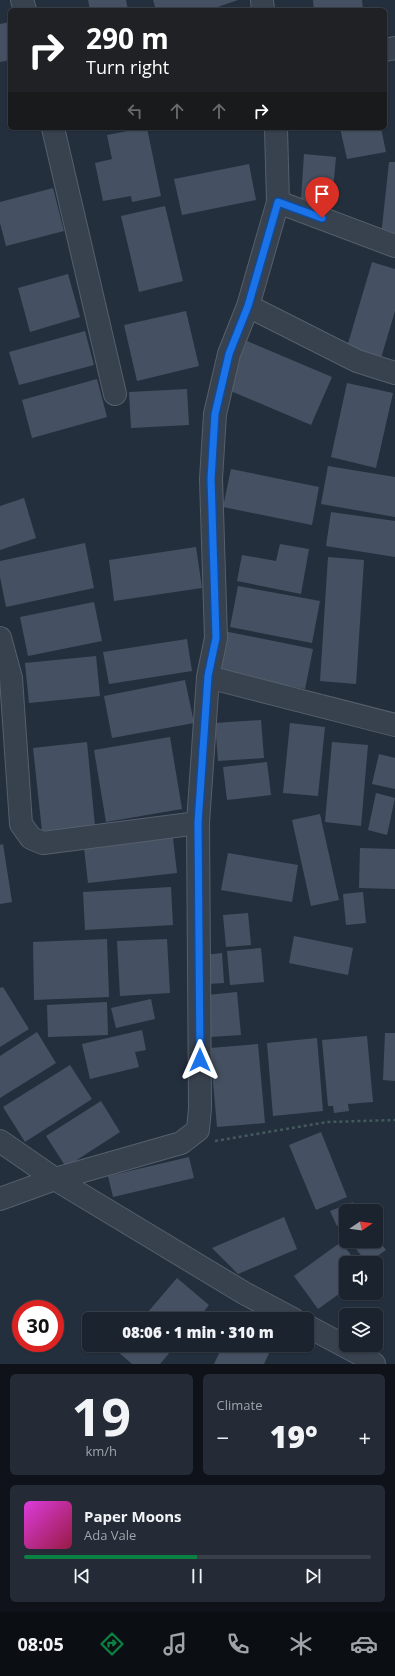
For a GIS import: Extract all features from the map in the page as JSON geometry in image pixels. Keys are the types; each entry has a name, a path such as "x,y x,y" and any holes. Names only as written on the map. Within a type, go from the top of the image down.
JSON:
{"street":[{"path":"53,130 115,394"},
{"path":"0,1199 56,1178 181,1143 198,1130 200,1108 198,823 208,676 216,638 211,479 215,414 229,354 248,306 278,202 276,130"},
{"path":"278,202 395,246"},
{"path":"248,306 357,361 395,373"},
{"path":"0,638 11,678 21,824 31,838 43,843 198,823"},
{"path":"208,676 395,726"},
{"path":"0,1141 56,1178 244,1293 280,1312"},
{"path":"314,1330 360,1354 374,1364"}],"path":[{"path":"188,1138 204,1143 328,1122 395,1120"}],"building":[{"path":"88,0 126,0 128,8 90,8"},
{"path":"153,0 238,0 215,8 155,8"},
{"path":"313,0 362,0 363,8 314,8"},
{"path":"8,22 8,60 0,62 0,24"},
{"path":"133,130 147,130 161,196 132,202 131,196 103,201 95,163 112,159 107,135"},
{"path":"340,130 381,130 386,152 347,159"},
{"path":"304,154 336,157 332,201 301,199"},
{"path":"389,162 395,162 395,237 381,236"},
{"path":"249,164 256,200 182,215 174,179"},
{"path":"53,188 64,231 6,246 0,223 0,202"},
{"path":"165,206 183,281 139,292 121,216"},
{"path":"372,262 395,269 395,311 381,358 347,347"},
{"path":"68,274 80,317 30,332 18,288"},
{"path":"186,311 199,366 137,381 124,325"},
{"path":"85,331 94,365 19,385 9,352"},
{"path":"247,341 332,377 311,425 226,389"},
{"path":"97,379 107,417 32,438 22,400"},
{"path":"347,383 393,393 376,468 331,457"},
{"path":"187,389 189,425 131,428 129,392"},
{"path":"328,466 395,477 395,517 321,504"},
{"path":"231,469 319,487 312,525 223,507"},
{"path":"24,498 36,538 0,550 0,506"},
{"path":"331,512 395,521 395,557 326,546"},
{"path":"85,543 94,588 6,607 0,577 0,561"},
{"path":"280,544 309,549 301,594 237,581 242,555 276,561"},
{"path":"196,547 202,588 114,601 109,560"},
{"path":"328,557 364,560 356,684 320,681"},
{"path":"238,586 320,601 312,643 230,627"},
{"path":"94,602 102,641 28,656 20,617"},
{"path":"224,631 313,649 305,689 216,671"},
{"path":"187,639 192,671 109,684 103,652"},
{"path":"96,656 100,696 29,703 25,663"},
{"path":"185,680 194,723 112,738 104,696"},
{"path":"261,720 264,758 218,761 215,723"},
{"path":"290,723 325,727 318,796 283,793"},
{"path":"170,737 182,809 106,822 94,750"},
{"path":"87,742 95,826 42,831 33,748"},
{"path":"332,742 368,745 361,826 325,822"},
{"path":"379,754 395,758 395,789 372,784"},
{"path":"267,762 271,795 227,800 223,767"},
{"path":"376,793 395,798 387,835 368,830"},
{"path":"320,814 339,900 311,906 292,820"},
{"path":"173,838 177,873 88,883 84,848"},
{"path":"3,844 12,902 0,904 0,845"},
{"path":"360,848 395,849 395,889 359,888"},
{"path":"228,853 298,865 292,902 221,890"},
{"path":"171,887 173,925 85,930 83,892"},
{"path":"363,892 366,923 346,925 343,894"},
{"path":"248,913 251,945 226,947 223,915"},
{"path":"294,936 353,948 348,975 289,963"},
{"path":"107,939 109,997 34,1000 33,942"},
{"path":"167,939 170,993 120,996 117,941"},
{"path":"261,948 264,982 230,985 227,951"},
{"path":"222,953 224,983 207,984 204,955"},
{"path":"3,987 29,1029 0,1047 0,988"},
{"path":"237,992 241,1035 210,1037 207,995"},
{"path":"151,999 155,1019 116,1028 111,1008"},
{"path":"107,1002 108,1035 48,1037 47,1005"},
{"path":"142,1030 146,1050 135,1052 139,1067 90,1079 82,1044"},
{"path":"37,1032 56,1063 0,1098 0,1056"},
{"path":"385,1033 395,1033 395,1081 383,1080"},
{"path":"367,1036 373,1102 348,1104 349,1111 334,1113 333,1106 328,1106 322,1040"},
{"path":"317,1038 323,1111 273,1116 267,1043"},
{"path":"258,1044 265,1123 217,1127 210,1048"},
{"path":"70,1065 92,1099 25,1142 3,1107"},
{"path":"101,1101 120,1132 66,1167 46,1136"},
{"path":"321,1132 347,1197 316,1210 289,1145"},
{"path":"189,1157 194,1178 113,1197 108,1176"},
{"path":"339,1207 339,1225 337,1226 330,1211"},
{"path":"284,1217 297,1249 238,1274 212,1248"},
{"path":"339,1243 339,1248 346,1248 352,1256 339,1256 339,1294 318,1309 294,1276"},
{"path":"383,1246 386,1250 377,1256 362,1256 355,1248 383,1248"},
{"path":"177,1278 209,1305 204,1312 148,1312"},
{"path":"118,1352 170,1352 160,1364 132,1364"},
{"path":"220,1352 270,1352 264,1364 214,1364"}],"route":[{"path":"200,1060 198,823 208,676 216,638 215,567 211,479 215,414 229,354 248,306 278,202 322,218"}]}
